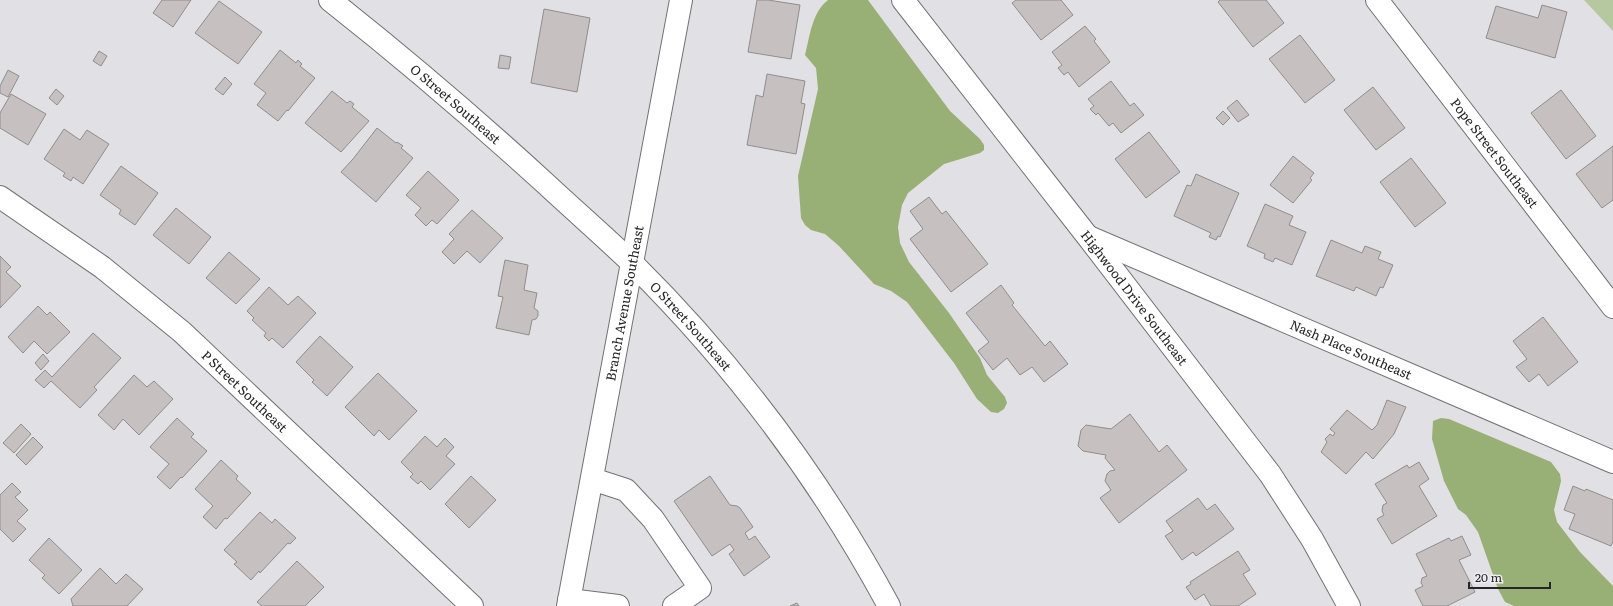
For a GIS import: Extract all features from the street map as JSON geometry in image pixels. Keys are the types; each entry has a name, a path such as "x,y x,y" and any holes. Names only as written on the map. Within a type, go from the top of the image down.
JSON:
{"street":[{"name":"O Street Southeast","path":"330,0 393,50 506,147 632,264 676,309 718,357 785,440 845,528 889,606"},
{"name":"Branch Avenue Southeast","path":"569,603 681,0"},
{"name":"Highwood Drive Southeast","path":"903,0 1270,474 1312,540 1349,606"},
{"name":"Pope Street Southeast","path":"1377,0 1613,307"},
{"name":"P Street Southeast","path":"0,197 102,267 182,332 472,606"},
{"name":"Nash Place Southeast","path":"1088,237 1613,462"},
{"path":"592,480 626,490 653,519 700,588 674,606"},
{"path":"569,603 618,606"}],"green space":[{"path":"828,0 868,0 950,111 980,139 984,145 984,150 980,153 944,164 908,193 902,205 898,227 900,243 909,262 949,313 980,358 987,375 1005,397 1007,403 1004,409 998,413 991,412 977,399 954,363 907,302 891,291 874,284 839,246 825,234 811,230 805,225 801,218 798,176 818,89 816,68 805,55 815,18 818,11"},
{"path":"1584,0 1613,0 1613,31"},
{"path":"1441,418 1449,419 1551,462 1560,474 1561,481 1554,510 1557,522 1580,552 1613,586 1613,606 1514,606 1505,602 1498,589 1478,532 1466,515 1458,509 1444,481 1432,439 1433,421"}],"building":[{"path":"162,0 191,0 173,27 153,13"},
{"path":"757,0 768,0 800,5 791,59 748,52"},
{"path":"1016,0 1061,0 1073,15 1041,40 1012,3"},
{"path":"1220,0 1266,0 1284,23 1253,47 1218,2"},
{"path":"219,1 262,32 238,64 195,33"},
{"path":"1542,5 1567,12 1555,58 1486,38 1496,6 1538,18"},
{"path":"544,9 590,18 577,92 531,83"},
{"path":"1085,26 1096,39 1094,41 1110,62 1079,87 1068,72 1064,75 1058,68 1062,65 1052,52"},
{"path":"1300,35 1335,80 1305,103 1269,59"},
{"path":"280,50 296,63 298,60 302,64 300,66 315,78 278,121 257,105 266,93 254,84"},
{"path":"99,51 107,56 101,66 93,61"},
{"path":"500,55 511,57 509,69 498,68"},
{"path":"8,70 19,76 8,97 0,93 0,86"},
{"path":"767,74 805,81 801,103 805,104 796,154 747,145 756,95 763,97"},
{"path":"225,77 232,84 223,95 215,89"},
{"path":"1111,81 1130,106 1134,103 1144,115 1121,133 1113,123 1109,126 1098,113 1096,115 1090,109 1094,106 1088,99"},
{"path":"1373,87 1405,128 1376,150 1344,110"},
{"path":"56,89 64,96 57,105 49,98"},
{"path":"1561,90 1596,136 1566,159 1531,113"},
{"path":"332,91 347,103 350,101 354,104 352,107 369,121 341,152 305,123"},
{"path":"11,94 46,114 28,145 0,128 0,113"},
{"path":"1237,100 1249,115 1238,122 1227,108"},
{"path":"1223,111 1230,118 1223,125 1216,118"},
{"path":"377,128 396,143 397,142 403,146 401,148 413,158 376,202 341,172"},
{"path":"64,129 80,140 87,130 109,144 83,184 73,177 71,181 63,176 65,173 44,159"},
{"path":"1149,132 1180,172 1146,198 1115,159"},
{"path":"1613,146 1613,200 1602,208 1576,174"},
{"path":"1293,156 1314,173 1310,178 1312,180 1293,203 1270,185"},
{"path":"1411,158 1446,203 1415,227 1380,182"},
{"path":"121,166 158,193 135,225 119,214 121,210 100,195"},
{"path":"428,171 459,200 437,224 432,220 426,226 415,215 421,208 406,195"},
{"path":"1196,174 1239,193 1220,237 1218,236 1216,240 1209,237 1211,233 1174,216 1187,185 1191,186"},
{"path":"929,197 942,214 946,211 988,264 951,292 910,239 923,229 910,211"},
{"path":"1265,204 1293,216 1289,225 1306,232 1292,265 1275,258 1273,262 1264,258 1265,254 1247,246"},
{"path":"176,208 211,237 189,264 153,235"},
{"path":"472,210 503,238 480,263 467,251 454,264 442,252 454,239 449,234"},
{"path":"1331,240 1362,253 1365,246 1381,252 1378,259 1393,265 1383,288 1380,287 1376,296 1356,287 1354,291 1316,276"},
{"path":"229,252 260,279 236,304 206,278"},
{"path":"0,256 11,267 6,272 21,286 0,308"},
{"path":"505,260 528,265 524,290 537,293 534,308 538,311 538,316 536,319 532,320 529,335 496,328 503,297 498,296"},
{"path":"1001,285 1014,303 1012,305 1045,346 1050,341 1068,364 1044,382 1032,367 1020,375 1007,358 993,370 978,351 989,342 966,313"},
{"path":"269,287 288,305 298,296 316,313 283,348 272,338 269,341 264,336 266,333 252,320 254,318 247,311"},
{"path":"38,306 47,315 50,312 70,332 47,354 34,341 23,353 8,337"},
{"path":"1543,317 1578,362 1548,386 1539,374 1529,382 1516,367 1527,359 1513,341"},
{"path":"93,333 121,358 94,387 97,390 80,408 51,381 44,388 35,380 45,370 52,377"},
{"path":"320,336 353,367 327,396 312,382 314,380 296,362"},
{"path":"43,354 49,361 41,370 35,363"},
{"path":"378,373 417,411 389,440 379,430 374,436 345,407"},
{"path":"134,375 147,387 154,381 173,399 139,435 123,419 114,430 98,415"},
{"path":"1387,400 1406,407 1394,434 1373,459 1366,452 1346,474 1321,452 1327,442 1325,439 1330,434 1333,436 1335,433 1330,429 1347,410 1372,430 1377,425"},
{"path":"1130,414 1159,452 1167,445 1187,470 1119,523 1100,498 1111,490 1105,481 1107,474 1110,471 1115,470 1105,458 1106,455 1083,451 1078,446 1081,430 1086,425 1111,429"},
{"path":"177,418 194,434 191,437 207,451 170,489 157,477 169,464 150,447"},
{"path":"21,424 31,434 14,453 3,443"},
{"path":"425,436 437,447 445,438 454,447 446,456 455,464 430,490 421,481 418,484 410,477 413,474 401,462"},
{"path":"33,437 43,447 26,465 16,455"},
{"path":"221,460 238,476 236,479 251,493 227,519 225,518 216,529 203,517 213,506 195,489"},
{"path":"1419,462 1429,479 1419,486 1437,516 1392,544 1377,519 1384,515 1382,511 1383,505 1387,503 1375,484 1407,465 1409,468"},
{"path":"471,476 496,500 469,528 445,504"},
{"path":"710,476 730,505 740,508 753,527 745,533 749,540 755,536 770,557 744,576 729,554 734,550 730,544 712,556 674,501"},
{"path":"12,483 21,492 15,497 28,510 17,521 26,529 13,542 0,529 0,495"},
{"path":"1573,486 1585,491 1586,489 1613,500 1613,541 1611,546 1569,529 1575,514 1564,510"},
{"path":"1198,498 1207,510 1215,504 1234,529 1196,556 1193,552 1182,560 1165,536 1173,531 1166,521"},
{"path":"260,512 272,523 275,519 296,538 290,544 288,543 260,573 259,571 251,580 234,564 237,562 224,550"},
{"path":"1462,536 1471,555 1459,560 1475,592 1447,606 1423,606 1415,590 1423,586 1421,583 1422,578 1427,576 1416,554 1449,538 1451,541"},
{"path":"49,538 82,570 59,594 42,578 45,575 29,560"},
{"path":"1238,551 1250,570 1243,574 1256,594 1238,606 1211,606 1204,594 1195,600 1186,587 1191,584 1190,582"},
{"path":"297,561 324,587 305,606 262,606 257,602"},
{"path":"100,568 116,584 126,574 143,589 127,606 73,606 71,599"},
{"path":"797,603 799,606 790,606"}]}
